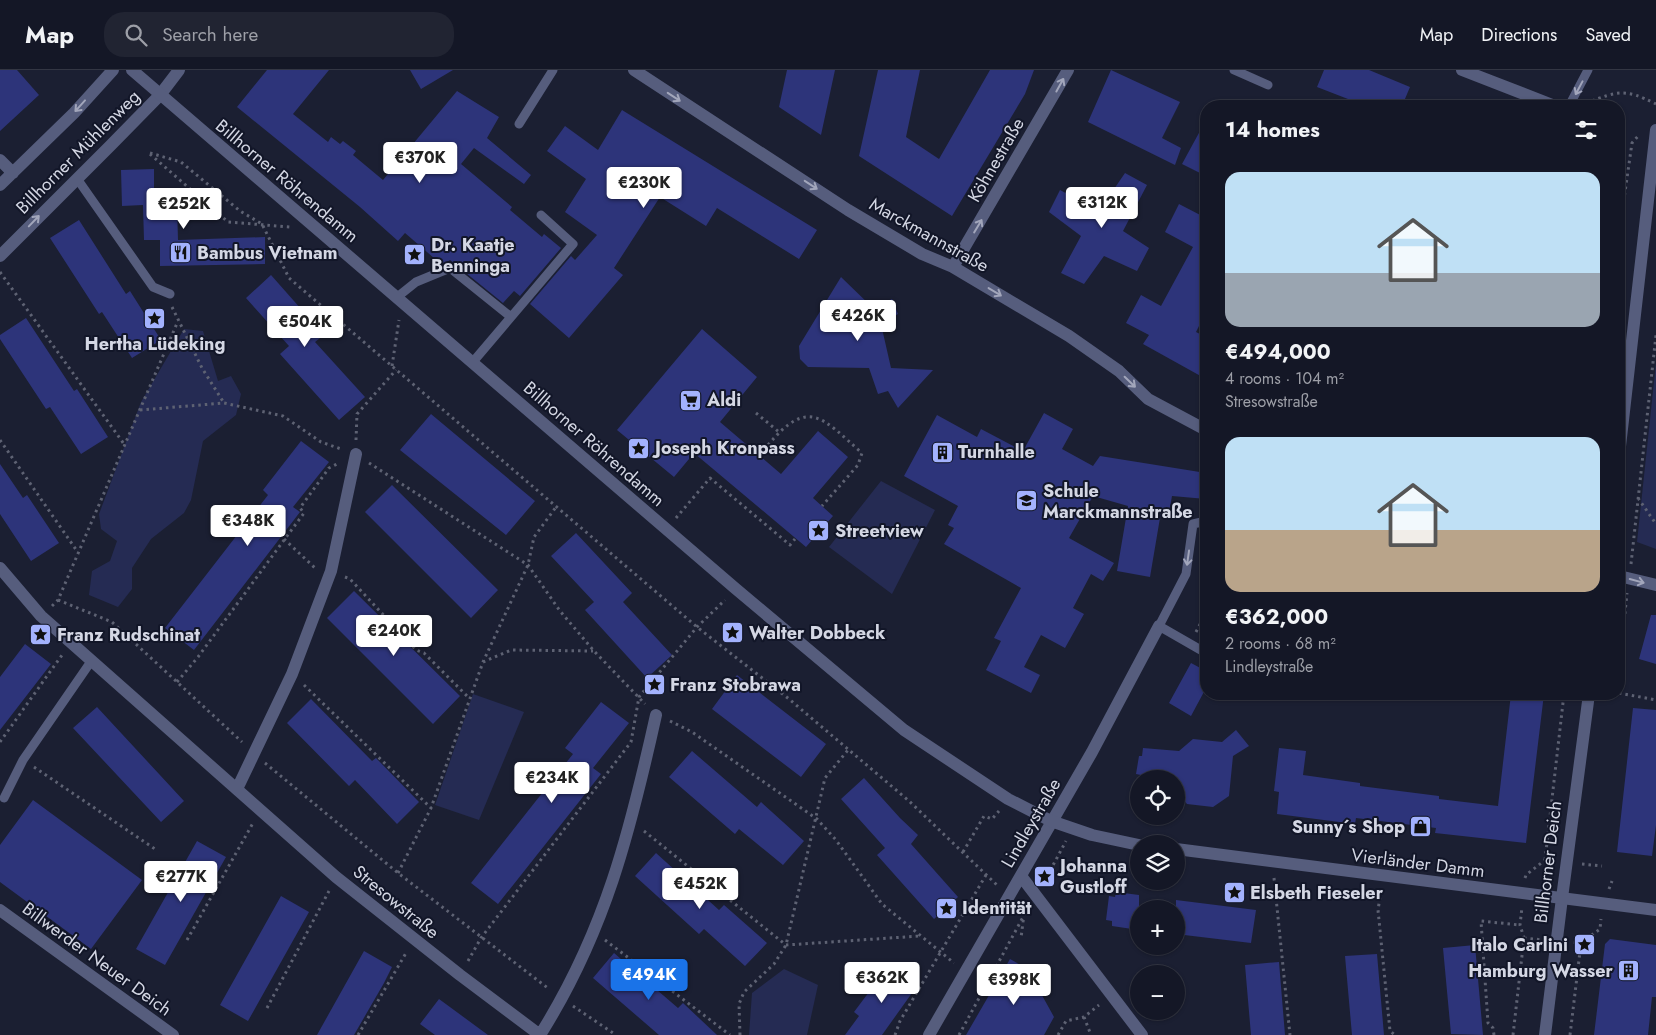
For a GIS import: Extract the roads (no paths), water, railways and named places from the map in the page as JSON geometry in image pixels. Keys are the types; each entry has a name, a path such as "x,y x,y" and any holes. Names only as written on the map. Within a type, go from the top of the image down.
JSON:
{"street":[{"name":"Billhorner Mühlenweg","path":"0,185 74,113 113,70"},
{"name":"Billhorner Röhrendamm","path":"132,70 666,530 904,730 1008,799 1051,821"},
{"name":"Billhorner Mühlenweg","path":"0,256 78,180 160,95 179,70"},
{"name":"Marckmannstraße","path":"634,70 848,210 922,254 953,267 1069,336 1119,371 1148,399 1200,427"},
{"name":"Köhnestraße","path":"953,267 1068,70"},
{"path":"1462,70 1540,100"},
{"path":"1625,392 1650,129"},
{"path":"0,160 13,173"},
{"path":"237,789 292,674 331,572 356,454"},
{"name":"Stresowstraße","path":"0,568 41,616 336,877 460,975 540,1035 562,999 594,933 632,821 656,715"},
{"path":"1625,577 1656,585"},
{"name":"Lindleystraße","path":"929,1035 1092,752 1159,626"},
{"name":"Billhorner Deich","path":"1545,1035 1588,700"},
{"path":"1051,821 1092,835 1130,842"},
{"name":"Vierländer Damm","path":"1185,850 1656,910"},
{"path":"1021,876 1142,1035"},
{"name":"Billwerder Neuer Deich","path":"0,910 173,1035"}],"lane":[{"path":"519,124 553,70"},
{"path":"1234,70 1268,85"},
{"path":"1572,100 1588,70"},
{"path":"78,180 153,286 170,294"},
{"path":"472,363 573,244 541,215"},
{"path":"399,300 416,282 450,268 511,317"},
{"path":"1200,522 1193,524 1186,574 1159,626 1200,650"},
{"path":"4,798 23,760 92,660"}],"place":[{"name":"Bambus Vietnam","path":"181,253"},
{"name":"Dr. Kaatje Benninga","path":"415,255"},
{"name":"Hertha Lüdeking","path":"155,319"},
{"name":"Aldi","path":"691,400"},
{"name":"Joseph Kronpass","path":"639,448"},
{"name":"Turnhalle","path":"942,452"},
{"name":"Schule Marckmannstraße","path":"1027,501"},
{"name":"Streetview","path":"819,531"},
{"name":"Walter Dobbeck","path":"733,633"},
{"name":"Franz Rudschinat","path":"41,635"},
{"name":"Franz Stobrawa","path":"654,685"},
{"name":"Sunny´s Shop","path":"1421,827"},
{"name":"Johanna Gustloff","path":"1044,876"},
{"name":"Elsbeth Fieseler","path":"1234,893"},
{"name":"Identität","path":"946,908"},
{"name":"Italo Carlini","path":"1584,945"},
{"name":"Hamburg Wasser","path":"1629,971"}]}
